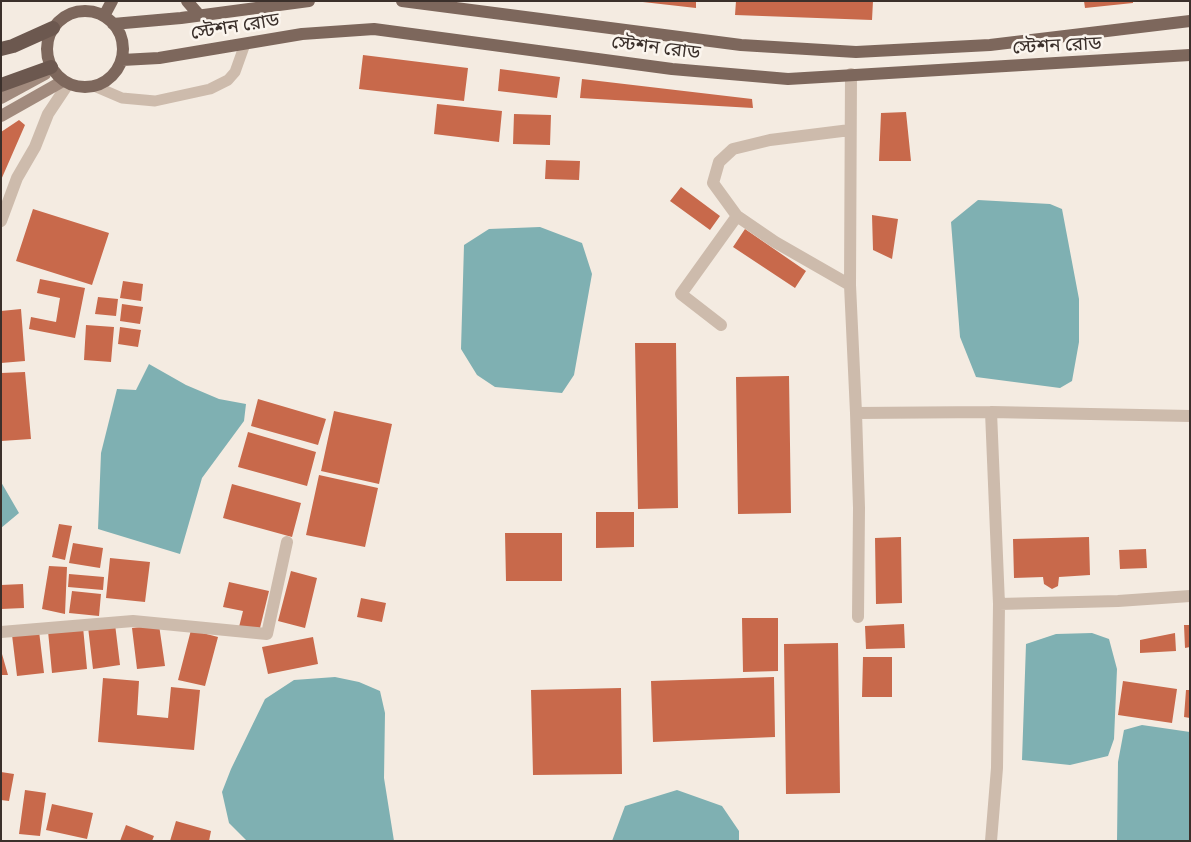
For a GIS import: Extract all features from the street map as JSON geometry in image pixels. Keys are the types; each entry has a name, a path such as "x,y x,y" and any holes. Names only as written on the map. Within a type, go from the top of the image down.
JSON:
{"highway":[{"path":"1,49 13,46 53,28"},
{"path":"1,85 52,68"}],"main road":[{"path":"108,20 112,1"},
{"path":"186,1 199,15"},
{"name":"স্টেশন রোড","path":"108,20 199,15 309,1"},
{"name":"স্টেশন রোড","path":"402,1 741,45 856,52 990,45 1190,20"},
{"path":"84,6 108,20 120,34 124,47 122,60 116,72 107,81 94,86 82,87 66,82 52,68 47,47 53,28 84,6"},
{"name":"স্টেশন রোড","path":"122,60 159,58 302,34 374,29 672,69 788,79 1190,56"},
{"path":"1,98 52,68"},
{"path":"1,116 66,82"}],"street":[{"path":"851,74 850,285 859,508 858,617"},
{"path":"1,221 17,178 35,148 48,114 66,82"},
{"path":"850,130 770,140 733,149 719,162 713,183 737,216 775,242 850,285"},
{"path":"721,325 681,294 737,216"},
{"path":"856,413 991,412 1190,416"},
{"path":"991,412 999,604 997,768 992,841"},
{"path":"1,632 133,621 267,634 287,542"},
{"path":"999,604 1118,601 1190,596"}],"lane":[{"path":"94,86 122,98 155,101 210,89 228,80 235,72 245,44"}],"water":[{"path":"978,200 1050,204 1062,209 1079,299 1079,342 1072,381 1060,388 976,377 960,337 951,222"},
{"path":"540,227 582,243 592,274 574,375 562,393 495,387 477,375 461,349 464,245 489,229"},
{"path":"149,364 186,385 219,399 246,404 244,421 202,478 180,554 98,529 101,453 117,389 136,390"},
{"path":"1,482 19,513 1,528"},
{"path":"1092,633 1109,639 1117,669 1114,739 1108,756 1070,765 1022,760 1026,644 1056,634"},
{"path":"335,677 359,682 380,691 385,713 384,778 394,841 247,841 229,823 222,792 265,699 294,680"},
{"path":"1142,725 1190,732 1190,841 1117,841 1118,762 1124,730"},
{"path":"677,790 722,806 739,831 739,841 612,841 625,806"}],"building":[{"path":"634,1 696,1 696,8"},
{"path":"736,1 873,1 872,20 735,15"},
{"path":"1084,1 1133,1 1133,3 1085,8"},
{"path":"363,55 468,68 464,101 359,89"},
{"path":"500,69 560,77 557,98 498,91"},
{"path":"582,79 752,99 753,108 580,98"},
{"path":"437,104 502,111 499,142 434,134"},
{"path":"906,112 911,161 879,161 881,113"},
{"path":"514,114 551,115 550,145 513,144"},
{"path":"19,120 25,125 1,180 1,132"},
{"path":"546,160 580,161 579,180 545,179"},
{"path":"681,187 720,216 710,230 670,201"},
{"path":"33,209 109,233 92,285 16,261"},
{"path":"872,215 898,219 892,259 873,250"},
{"path":"745,229 806,271 795,288 733,247"},
{"path":"40,279 85,288 75,338 29,329 31,317 56,322 60,298 37,293"},
{"path":"123,281 143,284 141,301 120,298"},
{"path":"98,297 118,299 116,316 95,314"},
{"path":"122,304 143,307 140,324 120,321"},
{"path":"21,309 25,361 1,363 1,311"},
{"path":"86,325 114,327 111,362 84,360"},
{"path":"120,327 141,330 138,347 118,344"},
{"path":"635,343 676,343 678,508 638,509"},
{"path":"25,372 31,439 1,441 1,373"},
{"path":"789,376 791,513 738,514 736,377"},
{"path":"258,399 326,419 318,445 251,426"},
{"path":"334,411 392,424 379,484 321,471"},
{"path":"248,432 316,452 307,486 238,467"},
{"path":"319,475 378,488 365,547 306,535"},
{"path":"232,484 301,503 292,537 223,518"},
{"path":"596,512 634,512 634,547 596,548"},
{"path":"59,524 72,526 65,560 52,557"},
{"path":"505,533 562,533 562,581 506,581"},
{"path":"901,537 902,603 876,604 875,538"},
{"path":"1089,537 1090,575 1059,577 1058,586 1052,589 1044,584 1043,577 1014,578 1013,539"},
{"path":"73,543 103,548 100,568 69,563"},
{"path":"1146,549 1147,568 1120,569 1119,550"},
{"path":"110,558 150,562 145,602 106,598"},
{"path":"49,566 67,567 65,614 42,609"},
{"path":"291,571 317,578 305,628 278,621"},
{"path":"69,574 104,577 103,590 68,587"},
{"path":"229,582 269,591 259,632 239,627 243,611 223,607"},
{"path":"23,584 24,608 1,609 1,585"},
{"path":"72,591 101,594 99,616 69,613"},
{"path":"361,598 386,603 382,622 357,617"},
{"path":"742,618 778,618 778,671 743,672"},
{"path":"115,624 120,665 93,669 88,627"},
{"path":"904,624 905,648 866,649 865,626"},
{"path":"159,625 165,666 137,669 132,628"},
{"path":"1184,625 1190,625 1190,647 1185,648"},
{"path":"83,627 87,669 52,673 48,631"},
{"path":"191,630 218,637 205,686 178,680"},
{"path":"39,631 44,673 17,676 12,635"},
{"path":"1175,633 1176,651 1140,653 1140,640"},
{"path":"313,637 318,664 268,674 262,647"},
{"path":"838,643 840,793 786,794 784,644"},
{"path":"2,654 8,675 1,675"},
{"path":"863,657 892,657 892,697 862,697"},
{"path":"774,677 775,737 653,742 651,681"},
{"path":"103,678 139,681 137,715 168,718 171,687 200,690 194,750 98,742"},
{"path":"1123,681 1177,689 1172,723 1118,715"},
{"path":"621,688 622,774 533,775 531,690"},
{"path":"1186,690 1190,690 1190,718 1184,717"},
{"path":"1,772 14,774 9,801 1,800"},
{"path":"25,790 46,793 40,836 19,834"},
{"path":"52,804 93,813 87,839 46,830"},
{"path":"176,821 211,831 209,841 170,841"},
{"path":"126,825 154,836 152,841 120,841"}]}
